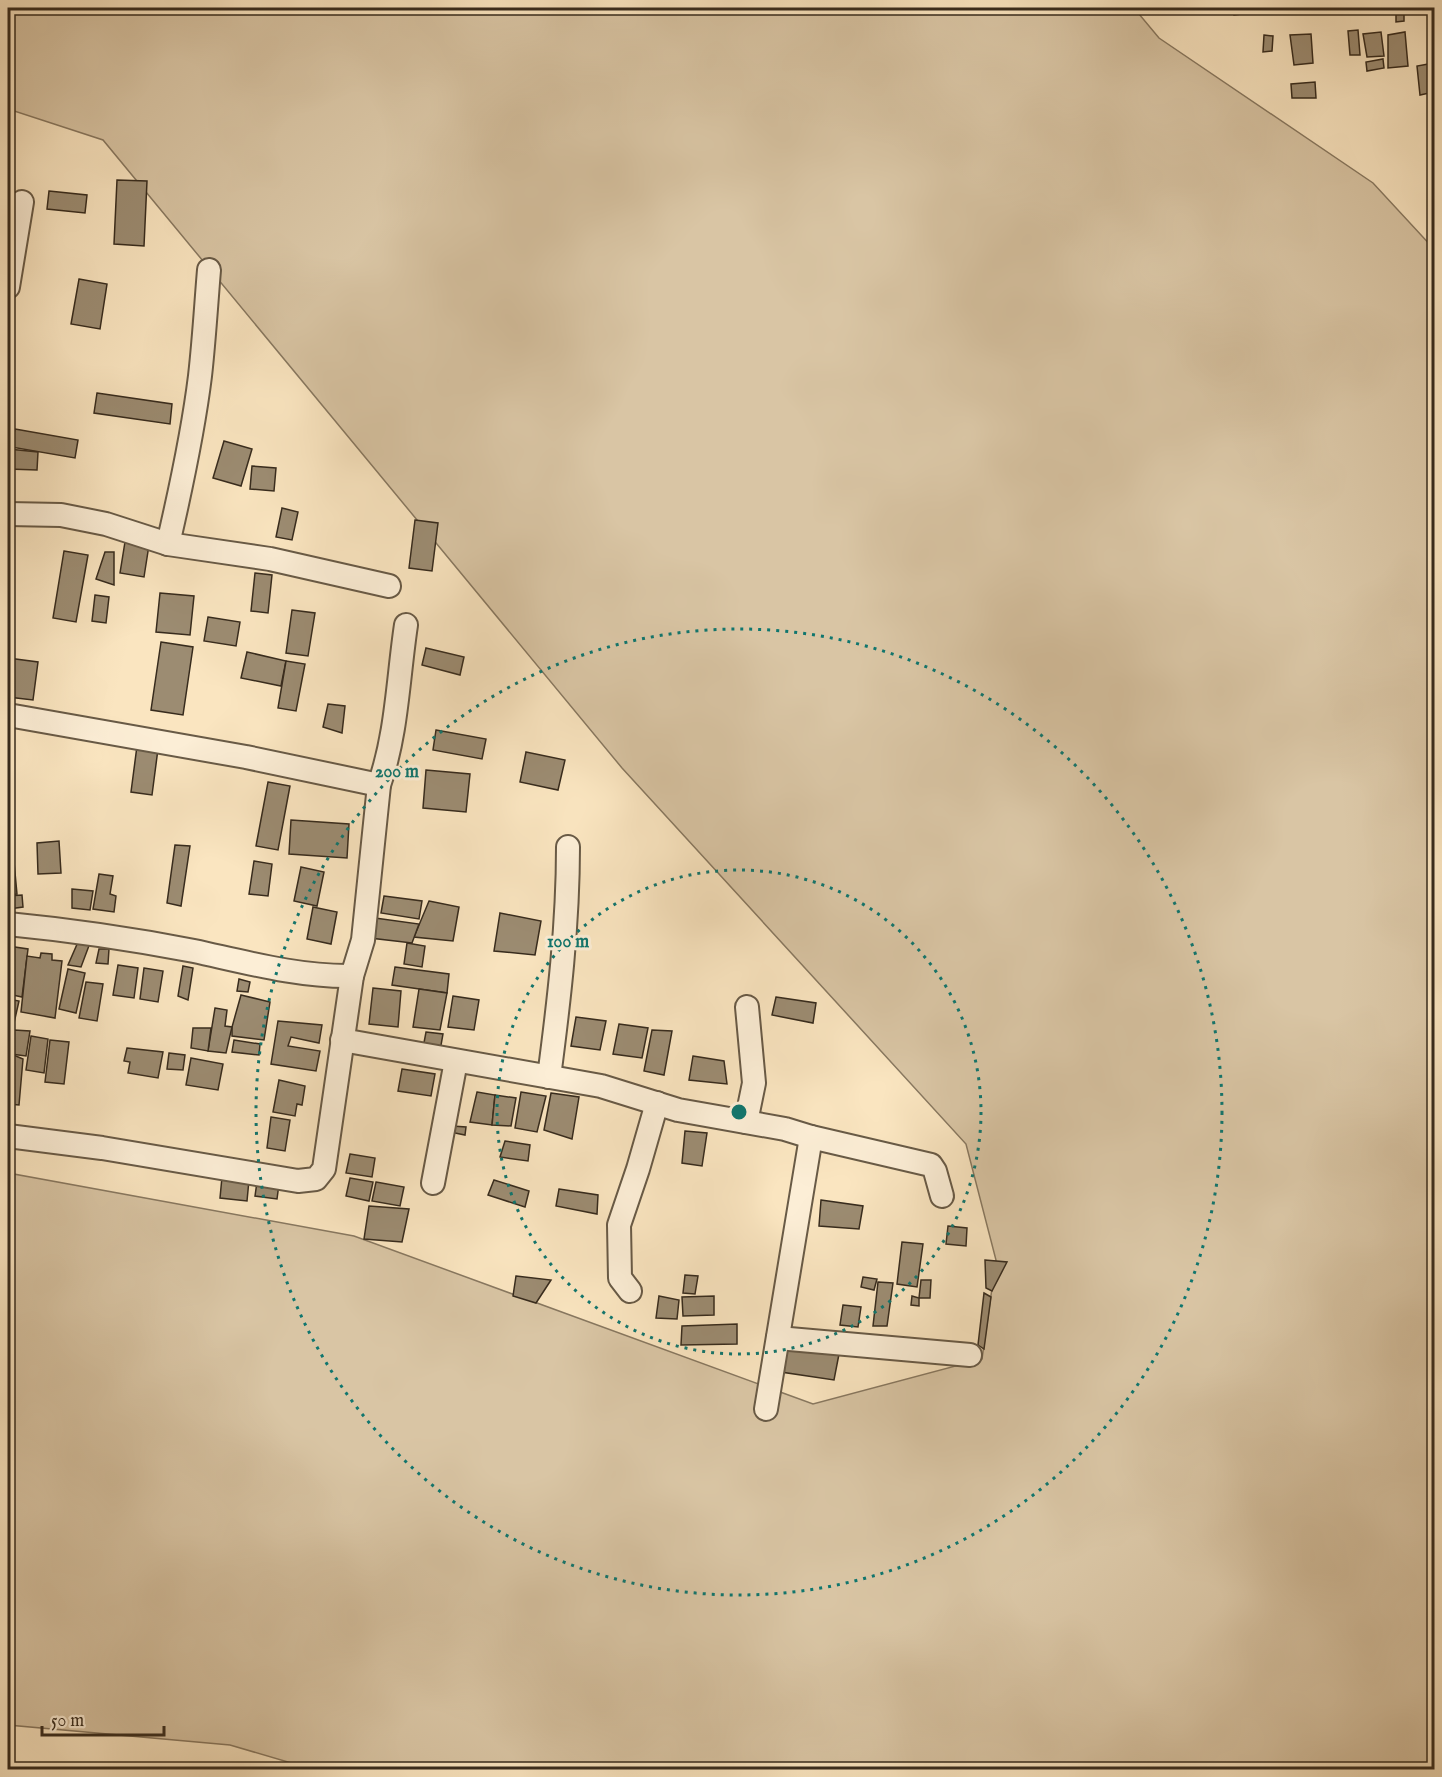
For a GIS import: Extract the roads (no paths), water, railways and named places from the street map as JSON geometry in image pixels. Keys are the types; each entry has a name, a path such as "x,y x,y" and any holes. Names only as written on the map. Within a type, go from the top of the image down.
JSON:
{"street":[{"path":"8,288 22,202"},
{"path":"168,544 185,473 195,412 204,340 209,270"},
{"path":"8,514 61,515 106,524 168,544 270,559 389,586"},
{"path":"8,1136 102,1148 298,1181 316,1179 324,1169 352,976 363,940 380,784 389,749 406,625"},
{"path":"8,715 246,757 380,784"},
{"path":"549,1077 563,968 568,897 568,848"},
{"path":"8,924 149,943 290,970 352,976"},
{"path":"746,1122 754,1083 747,1007"},
{"path":"342,1040 601,1086 678,1110 746,1122 931,1165 942,1196"},
{"path":"433,1183 456,1061"},
{"path":"630,1291 620,1278 619,1226 657,1103"},
{"path":"766,1409 811,1137"},
{"path":"778,1338 970,1355"}]}
